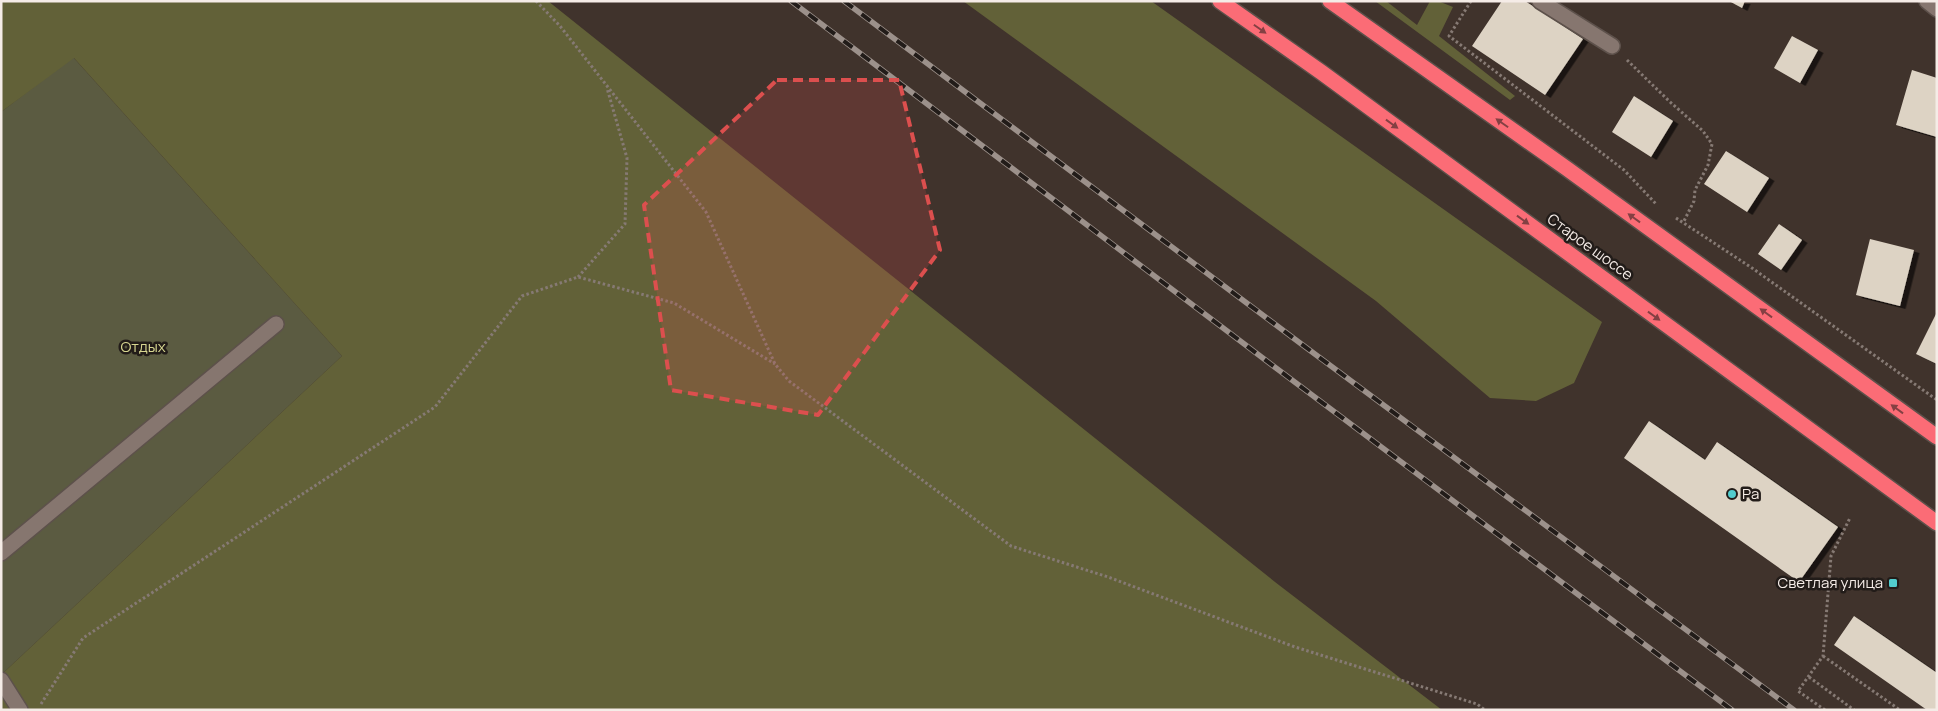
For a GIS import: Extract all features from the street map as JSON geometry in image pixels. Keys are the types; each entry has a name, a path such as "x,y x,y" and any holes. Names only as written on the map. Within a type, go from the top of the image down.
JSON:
{"highway":[{"name":"Старое шоссе","path":"1220,1 1321,72 1937,523"},
{"path":"1330,1 1566,168 1937,437"}],"street":[{"path":"1540,1 1612,46"},
{"path":"1927,1 1937,9"},
{"path":"1,553 276,324"},
{"path":"1,680 20,710"}],"path":[{"path":"536,1 560,26 706,212 775,364 789,381 1011,546 1108,577 1295,647 1477,704 1485,710"},
{"path":"1471,1 1449,36 1624,170 1658,206"},
{"path":"1612,46 1669,102 1703,131 1712,144 1708,165 1695,190 1694,201 1683,222"},
{"path":"38,708 83,638 435,407 522,296 578,277 625,224 627,158 606,86"},
{"path":"1671,214 1752,268 1937,400"},
{"path":"578,277 674,303 775,364"},
{"path":"1824,710 1798,691 1823,656 1831,556 1850,518"},
{"path":"1823,656 1900,710"},
{"path":"1809,676 1854,710"}],"highlighted area":[{"path":"777,80 899,80 940,250 818,415 671,390 644,205"}],"green space":[{"name":"Отдых","path":"73,57 342,356 1,675 1,112"}],"shaded area":[{"path":"1,1 548,1 1275,582 1442,710 1,710 1,675 342,356 74,58 1,112"},
{"path":"963,1 1151,1 1602,322 1574,383 1536,401 1490,398 1376,301"},
{"path":"1375,1 1386,1 1417,25 1430,1 1438,1 1453,7 1439,36 1515,96 1510,100"}],"building":[{"path":"1502,1 1525,1 1583,39 1545,95 1472,46"},
{"path":"1729,1 1745,1 1742,8"},
{"path":"1792,36 1818,50 1800,83 1774,68"},
{"path":"1912,70 1937,78 1937,137 1896,125"},
{"path":"1634,96 1673,121 1651,157 1612,132"},
{"path":"1726,151 1769,178 1747,212 1704,184"},
{"path":"1779,224 1802,240 1781,270 1758,254"},
{"path":"1870,239 1914,250 1900,306 1856,295"},
{"path":"1937,312 1937,364 1916,354"},
{"name":"Ра","path":"1649,421 1705,460 1717,442 1838,527 1799,582 1624,458"},
{"path":"1854,616 1937,673 1937,710 1927,710 1834,645"}],"railway":[{"path":"791,1 1732,710"},
{"path":"844,1 1794,710"}],"place":[{"name":"Ра","path":"1732,494"},
{"name":"Светлая улица","path":"1893,583"}]}
